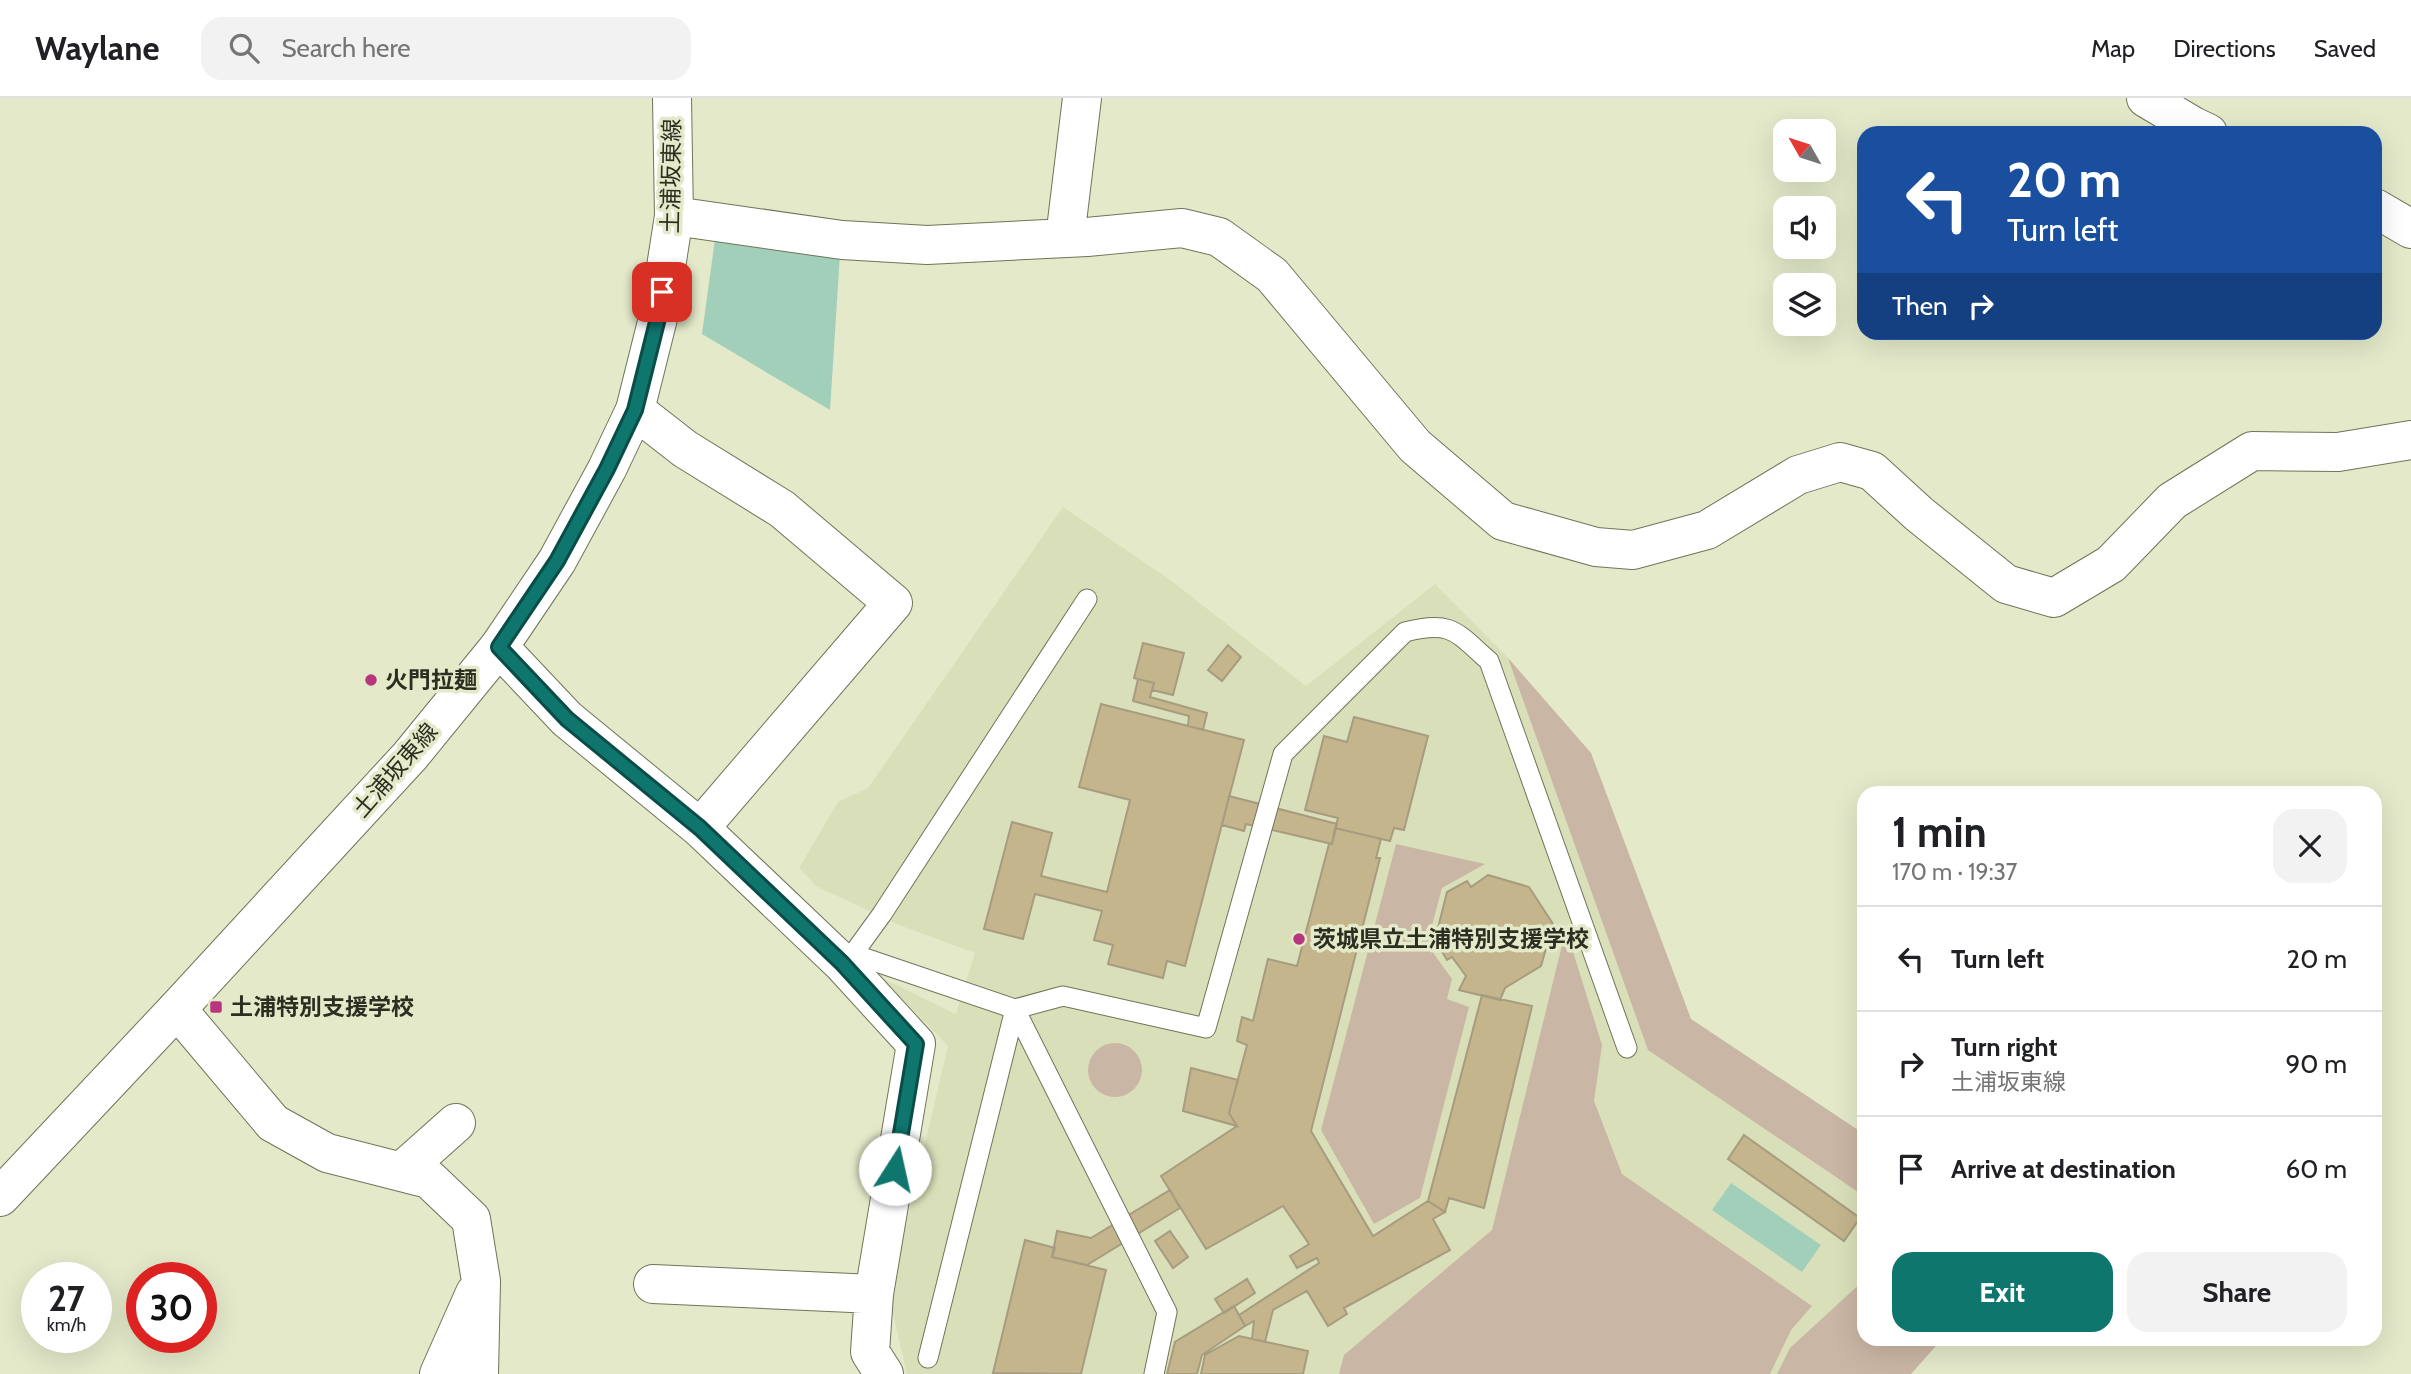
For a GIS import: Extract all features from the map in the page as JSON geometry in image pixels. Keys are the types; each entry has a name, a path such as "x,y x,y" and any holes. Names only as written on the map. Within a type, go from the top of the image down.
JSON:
{"street":[{"name":"土浦坂東線","path":"4,1187 177,1009 410,756 499,647 557,561 607,469 635,410 658,318 674,216 672,98"},
{"path":"1065,238 1082,98"},
{"path":"2146,98 2191,126"},
{"path":"2382,212 2411,229"},
{"path":"674,216 842,240 927,245 1065,238 1182,228 1219,237 1272,275 1415,446 1503,521 1596,547 1633,550 1706,530 1798,475 1840,462 1872,471 1919,514 2006,583 2054,598 2111,565 2172,501 2252,451 2338,452 2411,440"},
{"path":"635,410 685,449 782,509 893,603 700,828"},
{"path":"499,647 567,719 700,828 847,958 916,1044 874,1294 870,1352 884,1374"},
{"path":"177,1009 273,1123 327,1153 429,1179 471,1219 481,1281 479,1374"},
{"path":"401,1172 456,1123"},
{"path":"439,1374 481,1281"},
{"path":"653,1284 874,1294"}],"lane":[{"path":"1087,599 882,914 847,958 1016,1009 1063,996 1206,1028 1283,754 1405,632 1430,626 1454,631 1489,662 1627,1048"},
{"path":"929,1358 1016,1009"},
{"path":"1016,1009 1167,1312 1154,1374"}],"shaded area":[{"path":"715,239 840,254 830,410 702,334"},
{"name":"茨城県立土浦特別支援学校","path":"1063,507 1169,579 1306,686 1435,584 1508,658 1591,753 1691,1019 1857,1129 1857,1346 1936,1346 1911,1374 907,1374 889,1297 948,1046 882,978 956,1014 975,953 899,925 816,886 799,868 838,802 868,788"},
{"path":"1508,658 1591,753 1691,1019 1857,1129 1857,1191 1648,1050"},
{"path":"1396,844 1485,864 1442,888 1427,944 1452,979 1447,999 1469,1007 1420,1198 1374,1224 1321,1130"},
{"path":"1566,929 1602,1045 1594,1101 1622,1174 1812,1306 1791,1330 1770,1374 1339,1374 1344,1355 1492,1230"},
{"path":"1115,1043 1134,1051 1142,1070 1134,1089 1115,1097 1096,1089 1088,1070 1096,1051"},
{"path":"1731,1183 1821,1245 1802,1272 1712,1210"},
{"path":"1857,1286 1857,1346 1936,1346 1911,1374 1777,1374 1790,1348"}],"building":[{"path":"1143,643 1184,653 1173,695 1152,690 1154,683 1134,678"},
{"path":"1228,645 1241,657 1222,681 1208,670"},
{"path":"1138,679 1154,683 1150,697 1207,713 1203,730 1188,726 1189,716 1133,701"},
{"path":"1101,704 1244,740 1185,966 1167,961 1163,978 1108,964 1113,945 1094,940 1102,911 1035,894 1023,939 984,929 1012,822 1052,833 1041,876 1107,892 1130,800 1079,787"},
{"path":"1354,717 1428,736 1404,830 1394,828 1390,841 1335,828 1338,818 1305,810 1324,736 1347,742"},
{"path":"1229,796 1337,824 1332,844 1246,824 1244,831 1222,825"},
{"path":"1335,828 1381,839 1376,858 1380,858 1311,1131 1373,1236 1428,1201 1445,1212 1433,1219 1450,1250 1344,1308 1347,1314 1328,1326 1307,1291 1273,1310 1265,1342 1252,1339 1254,1321 1245,1326 1239,1315 1319,1263 1317,1258 1297,1268 1290,1256 1309,1244 1283,1206 1206,1249 1161,1176 1237,1126 1229,1113 1247,1045 1237,1041 1242,1017 1253,1021 1268,959 1297,966"},
{"path":"1488,875 1529,887 1553,924 1541,966 1505,988 1500,1000 1459,990 1466,976 1452,957 1447,960 1435,940 1447,892 1467,881 1471,887"},
{"path":"1482,995 1532,1006 1484,1208 1449,1198 1445,1212 1428,1201"},
{"path":"1191,1068 1238,1080 1229,1113 1237,1126 1183,1111"},
{"path":"1744,1135 1857,1216 1857,1222 1844,1241 1728,1159"},
{"path":"1170,1190 1180,1208 1087,1265 1052,1257 1057,1231 1091,1238"},
{"path":"1170,1231 1188,1257 1173,1268 1155,1241"},
{"path":"1025,1240 1055,1248 1052,1257 1106,1270 1081,1374 993,1373"},
{"path":"1247,1279 1255,1293 1224,1313 1215,1299"},
{"path":"1234,1306 1245,1326 1202,1355 1197,1374 1167,1374 1175,1342"},
{"path":"1239,1336 1308,1351 1303,1374 1201,1374 1205,1355"}],"place":[{"name":"火門拉麺","path":"371,680"},
{"name":"茨城県立土浦特別支援学校","path":"1299,939"},
{"name":"土浦特別支援学校","path":"216,1007"}],"route":[{"path":"662,292 635,410 607,469 557,561 499,647 567,719 700,828 842,963 916,1044 895,1169"}]}
